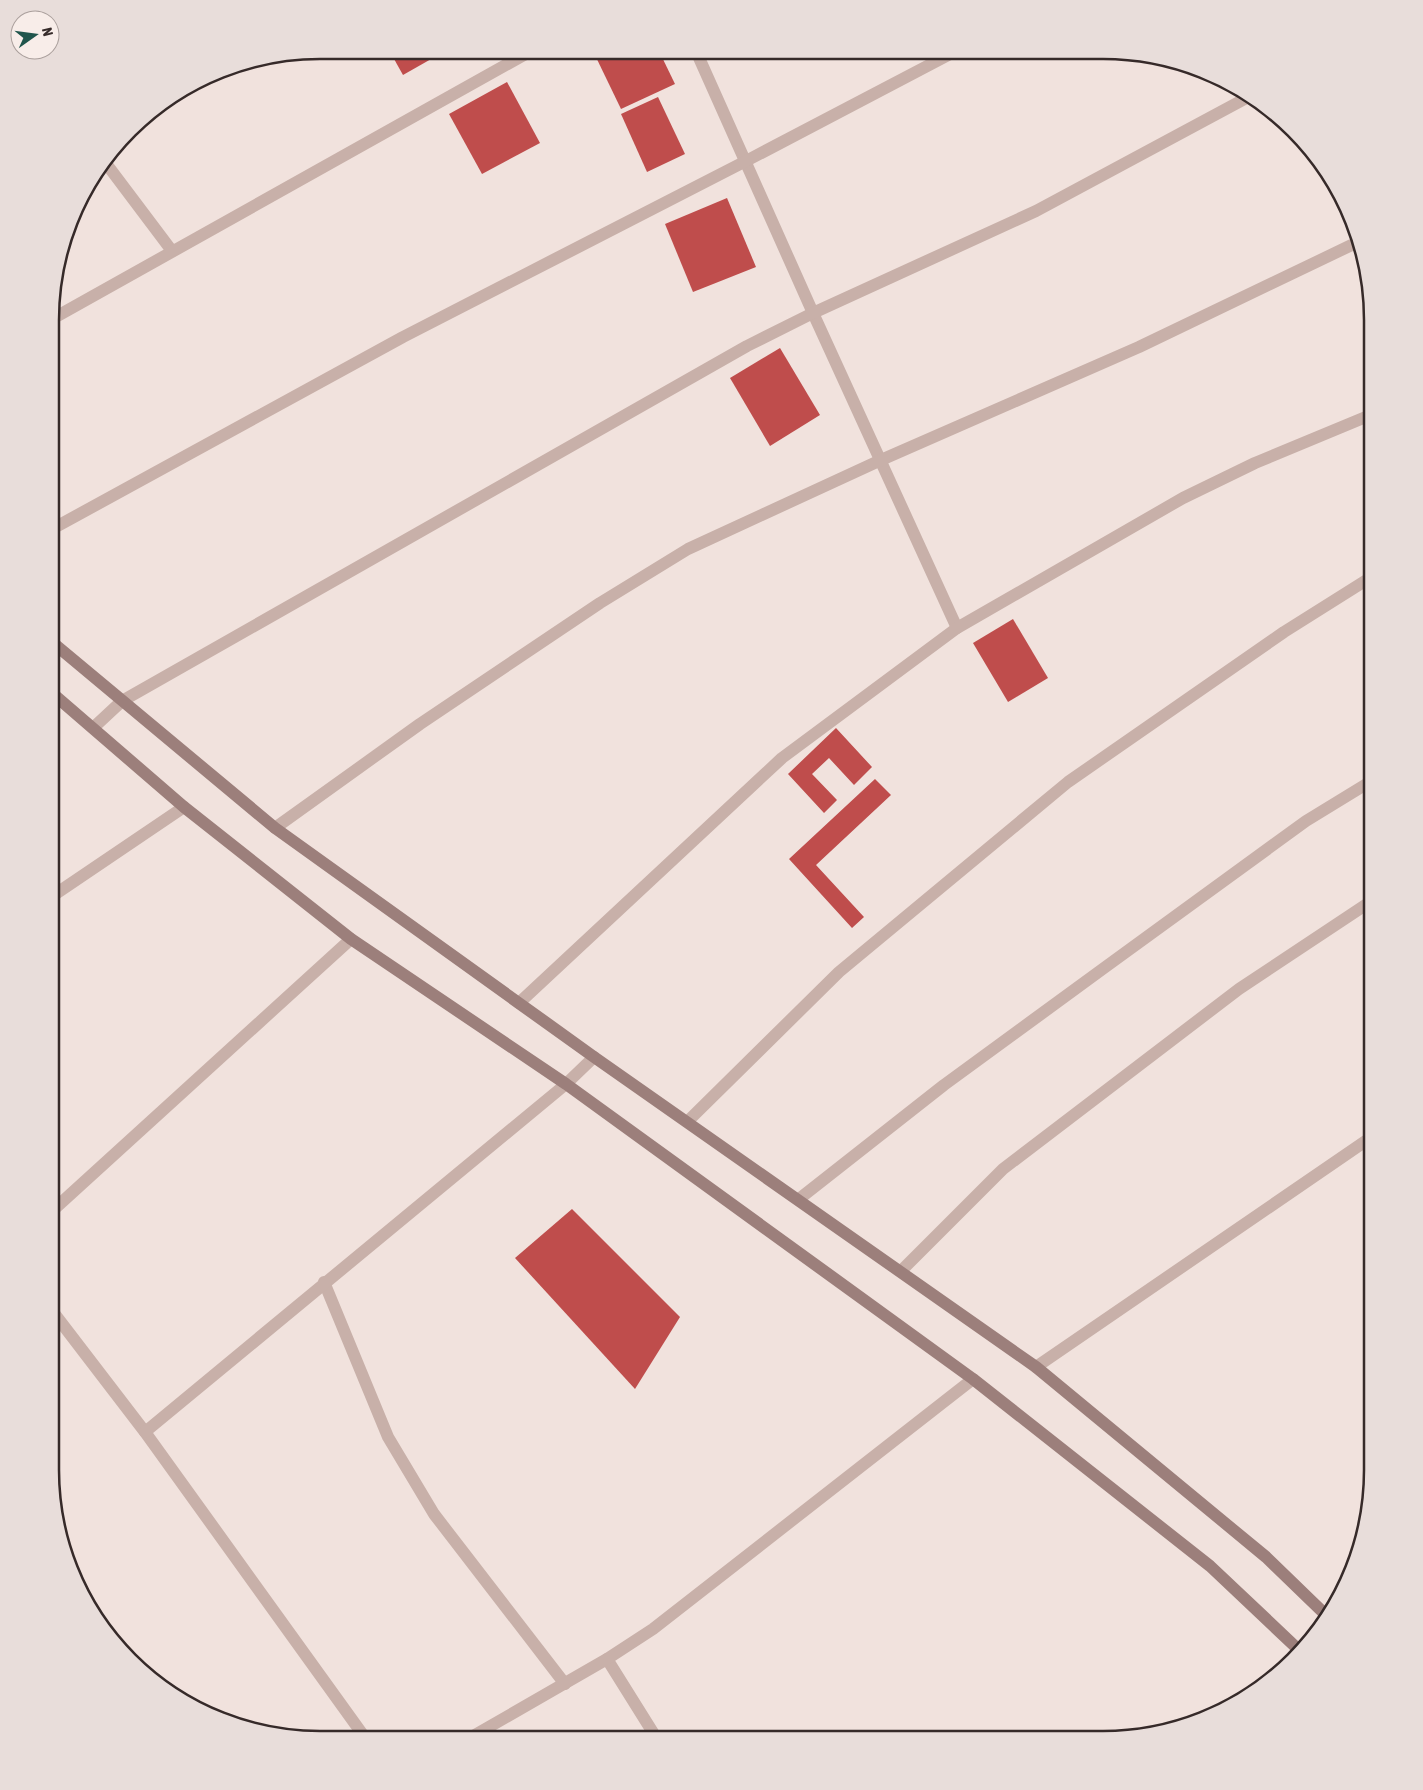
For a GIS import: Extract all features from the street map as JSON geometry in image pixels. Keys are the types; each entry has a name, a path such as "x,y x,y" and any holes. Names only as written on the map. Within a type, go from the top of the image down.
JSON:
{"main road":[{"path":"59,648 275,828 594,1057 799,1199 1036,1368 1266,1557 1322,1611"},
{"path":"59,698 184,806 351,939 566,1084 972,1378 1210,1566 1295,1647"}],"street":[{"path":"59,314 517,59"},
{"path":"700,59 957,628"},
{"path":"59,525 403,337 746,162 941,59"},
{"path":"93,728 122,701 747,346 813,313 1036,211 1243,100"},
{"path":"109,167 172,251"},
{"path":"275,828 420,724 600,603 688,549 881,460 1138,347 1353,245"},
{"path":"519,1003 782,758 957,628 1183,498 1255,463 1364,418"},
{"path":"688,1121 839,972 1068,782 1284,632 1364,582"},
{"path":"799,1199 944,1085 1056,1003 1306,821 1364,786"},
{"path":"59,892 184,806"},
{"path":"901,1271 1003,1169 1239,989 1364,906"},
{"path":"59,1204 351,939"},
{"path":"145,1432 324,1282 566,1084 594,1057"},
{"path":"1036,1368 1364,1142"},
{"path":"324,1282 388,1437 434,1514 565,1684"},
{"path":"59,1320 145,1432 360,1731"},
{"path":"482,1731 607,1659 653,1629 972,1378"},
{"path":"607,1659 652,1731"}],"building":[{"path":"394,59 431,59 403,75"},
{"path":"597,59 663,59 675,84 621,109"},
{"path":"507,82 540,143 482,174 449,114"},
{"path":"658,97 685,154 647,172 621,114"},
{"path":"727,198 756,267 693,292 665,224"},
{"path":"780,348 820,415 770,446 730,378"},
{"path":"1013,619 1048,678 1008,702 973,643"},
{"path":"836,728 872,767 854,785 829,758 812,774 837,800 824,813 788,774"},
{"path":"875,779 891,795 816,865 864,917 852,928 789,859"},
{"path":"572,1209 680,1317 635,1389 515,1258"}]}
